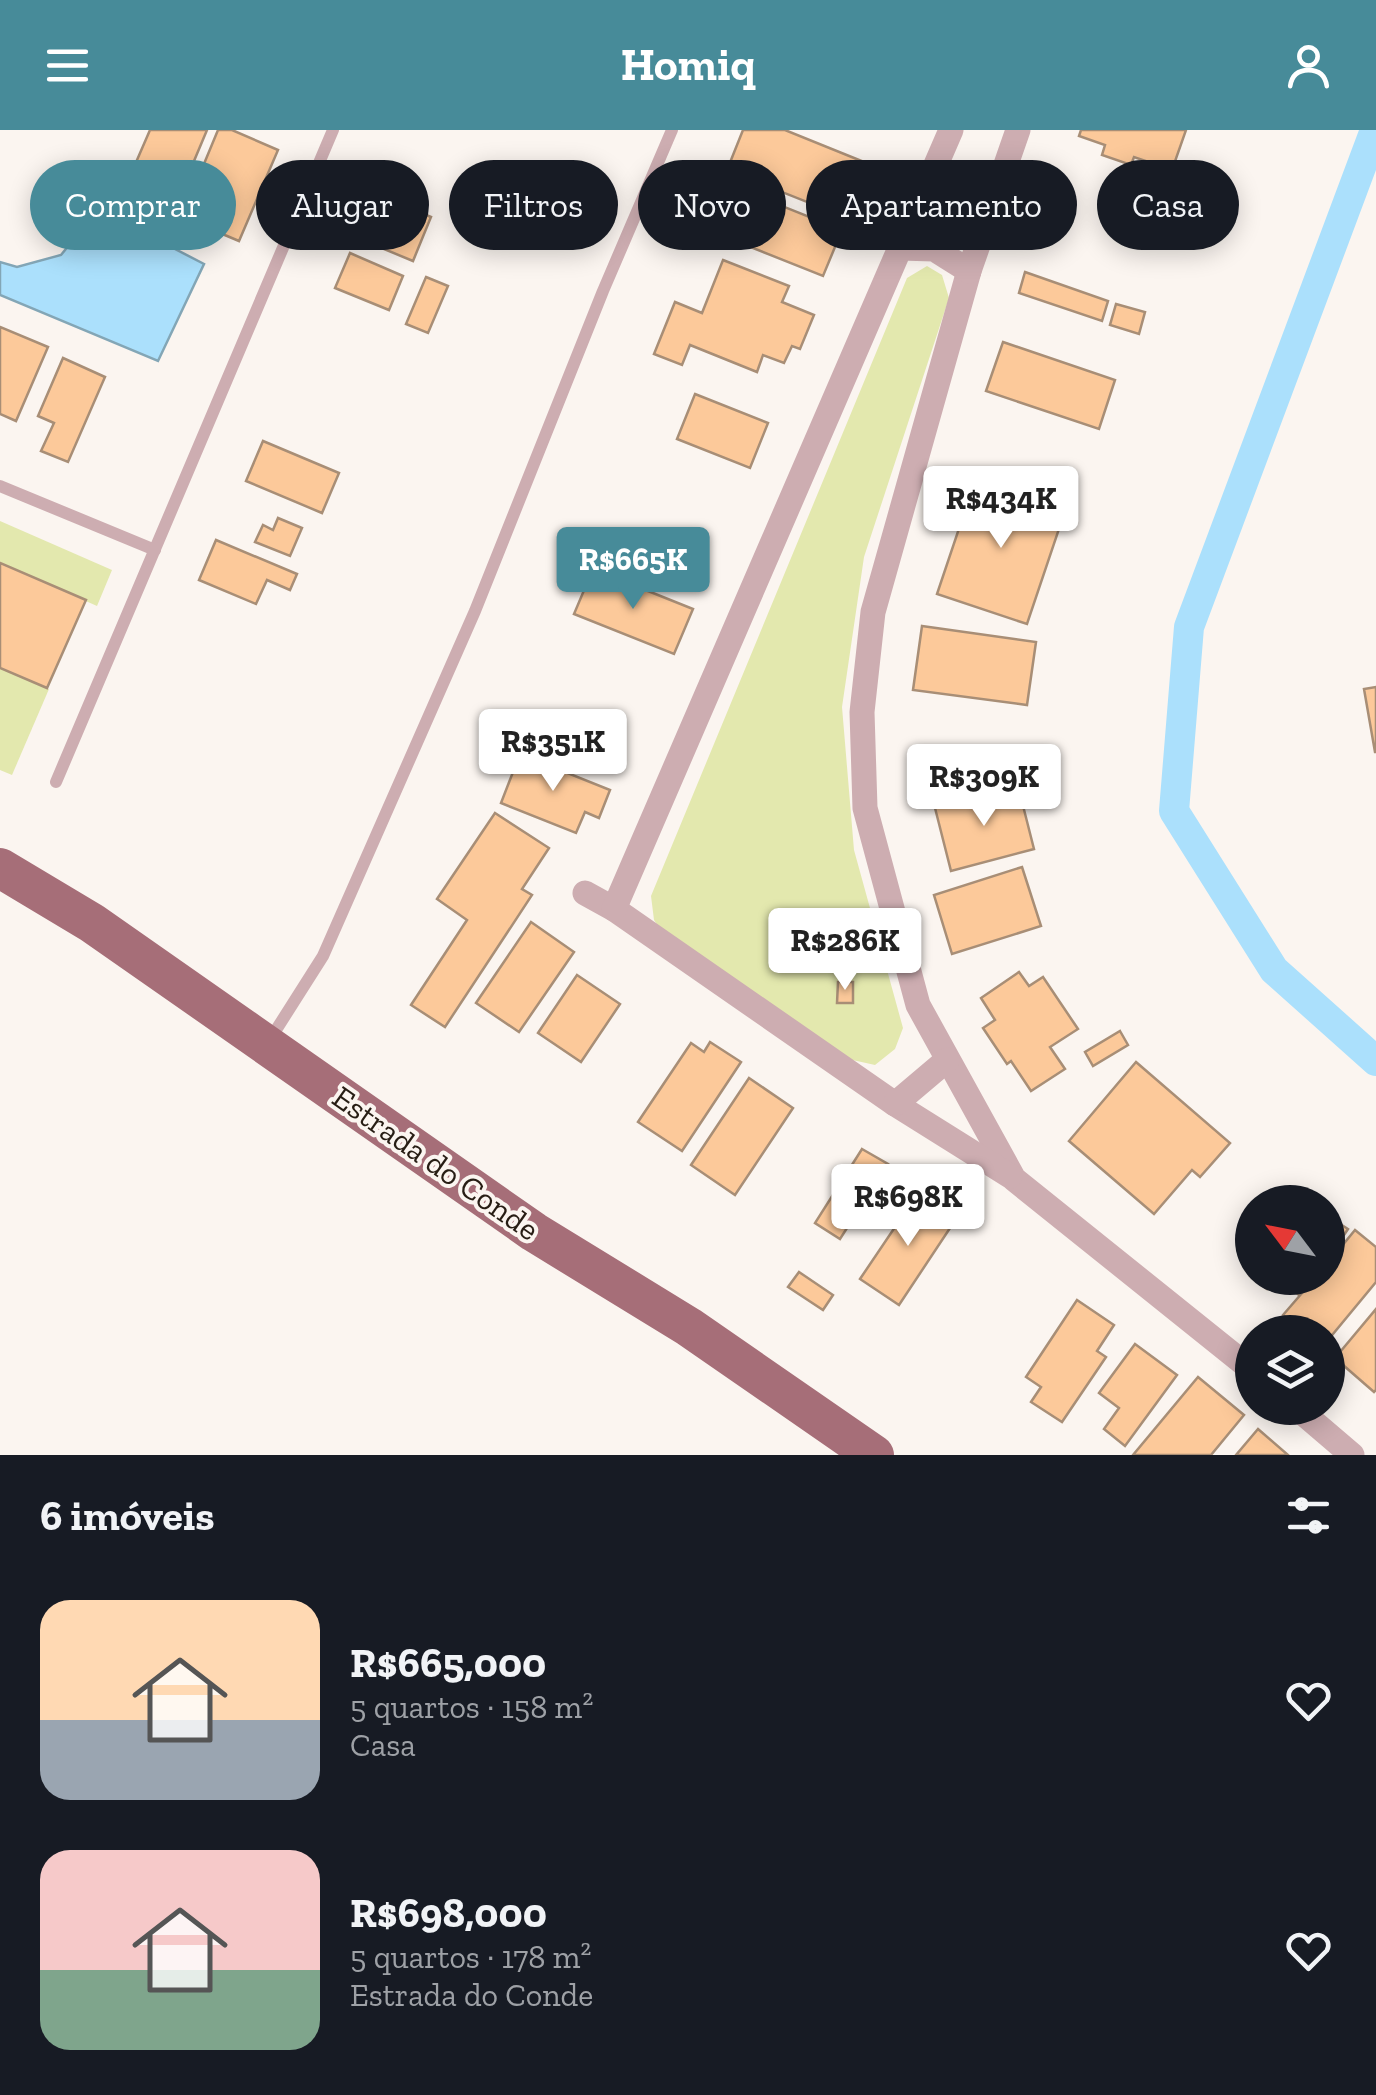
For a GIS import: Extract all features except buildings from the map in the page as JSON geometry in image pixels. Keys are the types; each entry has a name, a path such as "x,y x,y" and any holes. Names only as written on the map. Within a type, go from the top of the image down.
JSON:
{"main road":[{"name":"Estrada do Conde","path":"0,868 92,924 534,1232 689,1327 874,1455"}],"street":[{"path":"938,160 951,130"},
{"path":"1014,1179 918,1005 865,808 862,712 873,612 969,270 1018,130"},
{"path":"614,909 899,250"},
{"path":"936,250 969,270"},
{"path":"585,893 614,909 895,1104 1014,1179 1235,1356"},
{"path":"895,1104 947,1060"},
{"path":"1316,1425 1352,1455"}],"lane":[{"path":"56,782 333,130"},
{"path":"266,1045 323,956 476,611 603,291 672,130"},
{"path":"0,486 155,550"}],"green space":[{"path":"927,266 942,275 949,298 864,557 842,707 854,850 903,1028 895,1049 875,1065 848,1059 668,941 654,920 651,896 907,278"},
{"path":"0,521 112,570 97,606 0,563"},
{"path":"0,668 49,689 12,775 0,770"}],"water":[{"path":"65,250 177,250 204,264 158,361 0,295 0,262 17,267 61,255"}],"waterway":[{"path":"1375,130 1189,627 1174,811 1274,970 1376,1061"}]}
